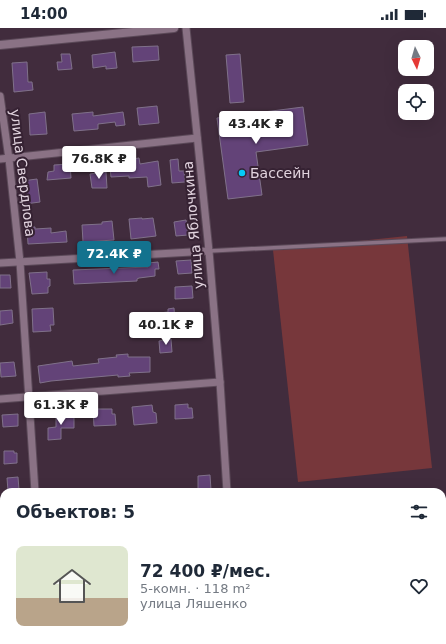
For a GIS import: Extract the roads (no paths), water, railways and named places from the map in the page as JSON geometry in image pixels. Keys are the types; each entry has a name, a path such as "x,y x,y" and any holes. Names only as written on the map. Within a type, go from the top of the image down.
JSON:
{"street":[{"path":"0,45 100,32 174,28"},
{"name":"улица Яблочкина","path":"186,28 209,251 227,488"},
{"name":"улица Свердлова","path":"0,96 9,158 20,262 35,488"},
{"path":"0,159 198,138"},
{"path":"0,263 209,251"},
{"path":"0,399 220,382"}],"lane":[{"path":"209,251 446,239"}],"place":[{"name":"Бассейн","path":"242,173"}]}
